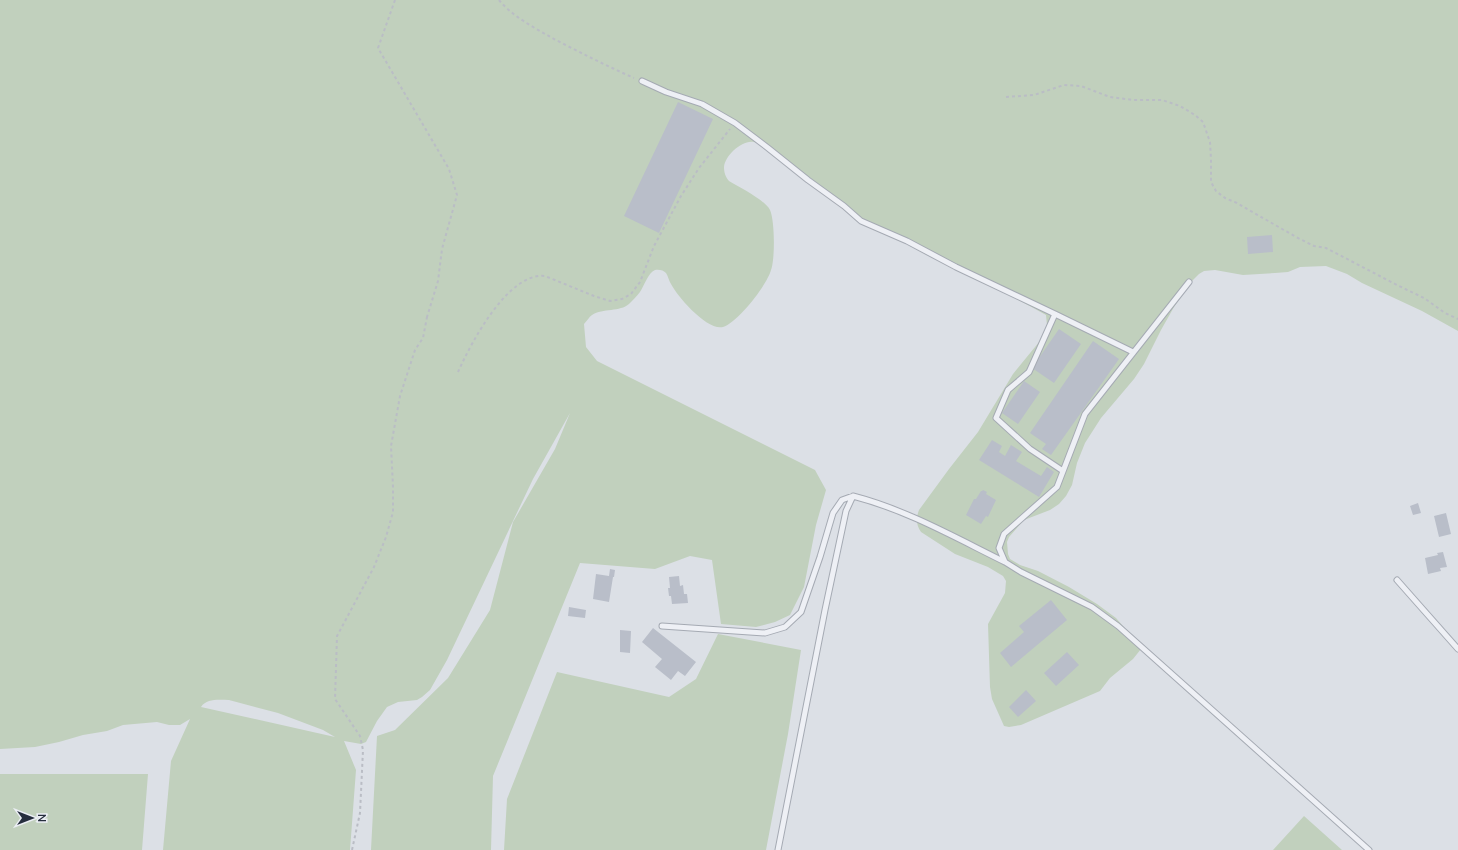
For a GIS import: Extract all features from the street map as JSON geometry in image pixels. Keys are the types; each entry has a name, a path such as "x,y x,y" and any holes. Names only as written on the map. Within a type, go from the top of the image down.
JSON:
{"lane":[{"path":"642,81 666,92 702,104 735,123 844,206 861,221 907,241 956,267 1134,352"},
{"path":"1005,562 999,548 1004,534 1057,487 1085,414 1189,282"},
{"path":"1055,314 1029,372 1008,390 996,418 1030,449 1064,471"},
{"path":"778,850 825,610 846,511 853,496"},
{"path":"662,626 765,633 785,627 801,612 833,513 842,500 853,496 879,503 930,525 1092,607 1118,626 1369,850"},
{"path":"1397,580 1458,649"}],"path":[{"path":"352,850 360,813 364,750 360,736 335,699 337,636 374,567 388,531 393,512 391,446 400,396 415,350 423,338 427,318 438,281 442,249 458,194 449,169 378,48 395,0"},
{"path":"499,0 528,25 604,65 642,81"},
{"path":"1006,97 1034,95 1064,85 1070,85 1081,86 1110,97 1134,100 1162,100 1180,106 1203,122 1210,142 1211,182 1216,191 1225,198 1238,203 1296,237 1314,246 1326,248 1424,298 1458,320"},
{"path":"458,372 480,328 510,291 526,279 539,275 545,276 610,301 622,299 631,294 640,282 654,246 681,196 699,168 735,123"}],"green space":[{"path":"0,0 1458,0 1458,331 1422,311 1362,283 1347,274 1326,266 1300,267 1288,272 1243,275 1215,270 1204,271 1191,282 1174,307 1144,364 1134,379 1101,418 1085,443 1077,463 1072,485 1066,496 1059,504 1050,510 1024,520 1009,537 1007,542 1010,559 1069,587 1097,604 1116,618 1140,643 1141,649 1133,659 1110,678 1100,691 1021,725 1009,727 1004,726 992,699 990,687 988,624 1005,593 1006,581 1003,576 988,567 955,554 921,532 917,524 919,510 978,432 1013,374 1044,336 1047,325 1046,315 896,238 872,224 844,206 820,185 772,151 764,146 750,142 740,145 731,153 725,162 725,172 729,181 763,202 770,210 774,231 774,250 771,270 768,277 764,285 744,311 729,324 723,327 716,327 709,324 693,312 679,296 665,272 655,270 650,274 640,292 629,304 621,308 596,313 584,324 586,347 597,361 815,470 826,490 816,525 804,587 790,615 775,622 756,627 721,624 712,560 690,556 655,569 580,563 493,776 491,850 371,850 377,736 395,730 448,678 490,610 513,522 555,449 570,413 533,479 447,660 430,690 417,700 398,702 387,707 377,721 366,742 361,744 344,741 356,770 350,850 163,850 171,761 190,719 180,725 169,725 157,722 123,725 107,731 83,735 35,747 0,749","holes":["229,700 278,713 323,730 335,737 201,707 206,702"]},
{"path":"718,634 801,650 788,734 766,850 504,850 507,799 557,672 669,697 696,679"},
{"path":"0,774 148,774 142,850 0,850"},
{"path":"1304,816 1342,850 1273,850"}],"building":[{"path":"678,102 713,119 659,233 624,216"},
{"path":"1272,235 1273,252 1248,254 1247,237"},
{"path":"1059,329 1081,344 1054,383 1032,368"},
{"path":"1093,341 1119,359 1051,455 1042,449 1046,444 1030,433"},
{"path":"1024,381 1040,392 1018,424 1002,413"},
{"path":"992,440 1002,446 999,452 1005,456 1011,445 1022,452 1016,461 1041,476 1047,467 1054,472 1039,497 979,460"},
{"path":"983,490 987,492 986,494 996,500 988,517 986,516 981,524 966,515 974,499 976,499"},
{"path":"1418,503 1421,513 1413,515 1410,506"},
{"path":"1446,513 1451,534 1439,537 1434,516"},
{"path":"1443,552 1447,567 1440,568 1441,571 1428,574 1425,558 1438,555 1437,553"},
{"path":"610,569 615,570 609,602 593,599 596,574 609,576"},
{"path":"679,576 680,586 683,585 684,594 687,594 688,603 672,604 668,588 670,588 669,577"},
{"path":"1051,600 1067,620 1011,667 1000,653 1024,632 1019,626"},
{"path":"569,607 586,610 585,618 568,616"},
{"path":"653,628 696,662 685,676 678,671 671,680 655,667 662,659 642,642"},
{"path":"620,630 631,631 630,653 620,652"},
{"path":"1067,652 1079,665 1056,686 1044,673"},
{"path":"1026,690 1036,701 1018,717 1009,707"}]}
